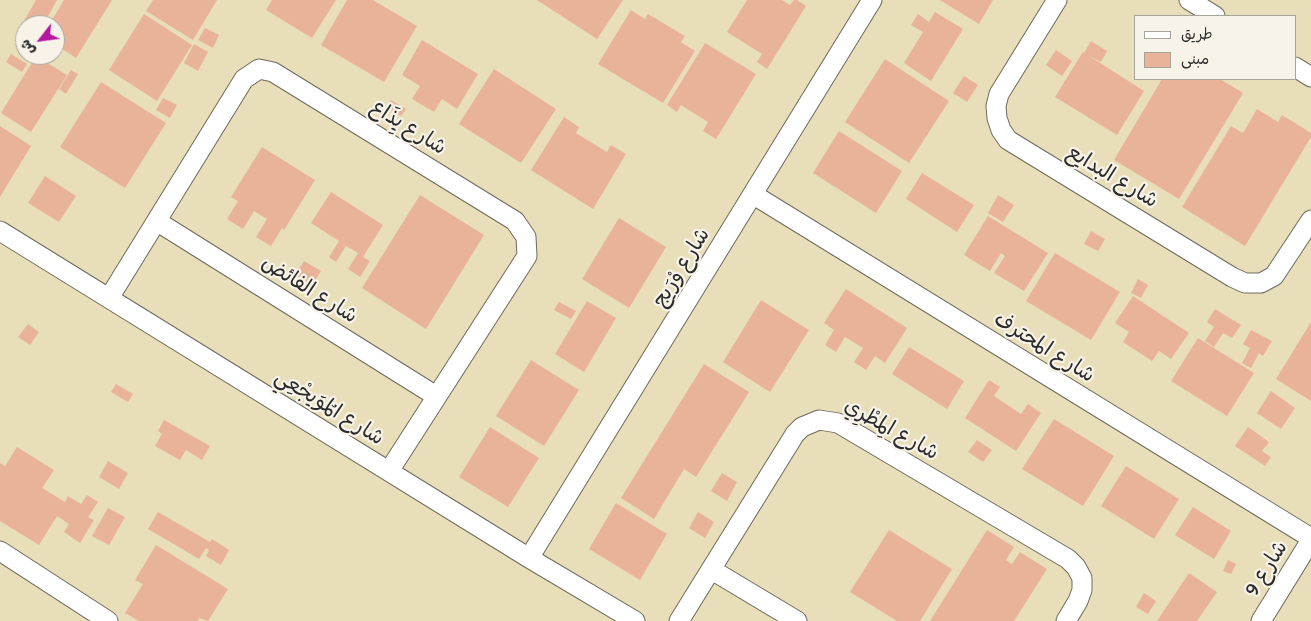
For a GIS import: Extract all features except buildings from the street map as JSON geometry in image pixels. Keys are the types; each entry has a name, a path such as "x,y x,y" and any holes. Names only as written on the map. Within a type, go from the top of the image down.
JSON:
{"street":[{"name":"شارع وْرَيج","path":"529,558 754,195 872,0"},
{"name":"شارع البدايع","path":"1057,0 999,94 996,106 997,118 1001,130 1008,140 1232,277 1246,283 1261,283 1274,276 1311,220"},
{"path":"1189,0 1213,15"},
{"path":"1296,68 1311,77"},
{"name":"شارع يِذَاع","path":"109,298 158,222 244,79 259,69 273,72 515,220 526,237 527,256 389,471"},
{"name":"شارع المحترف","path":"754,195 1311,539"},
{"name":"شارع الفائض","path":"158,222 436,396"},
{"name":"شارع المُوَيجْعِي","path":"0,231 529,558 635,621"},
{"name":"شارع المِطْرِي","path":"679,621 795,434 810,422 828,420 838,423 1068,559 1076,567 1082,578 1082,590 1066,621"},
{"name":"شارع 9","path":"1261,621 1311,539"},
{"path":"0,552 108,621"},
{"path":"712,570 798,621"}]}
